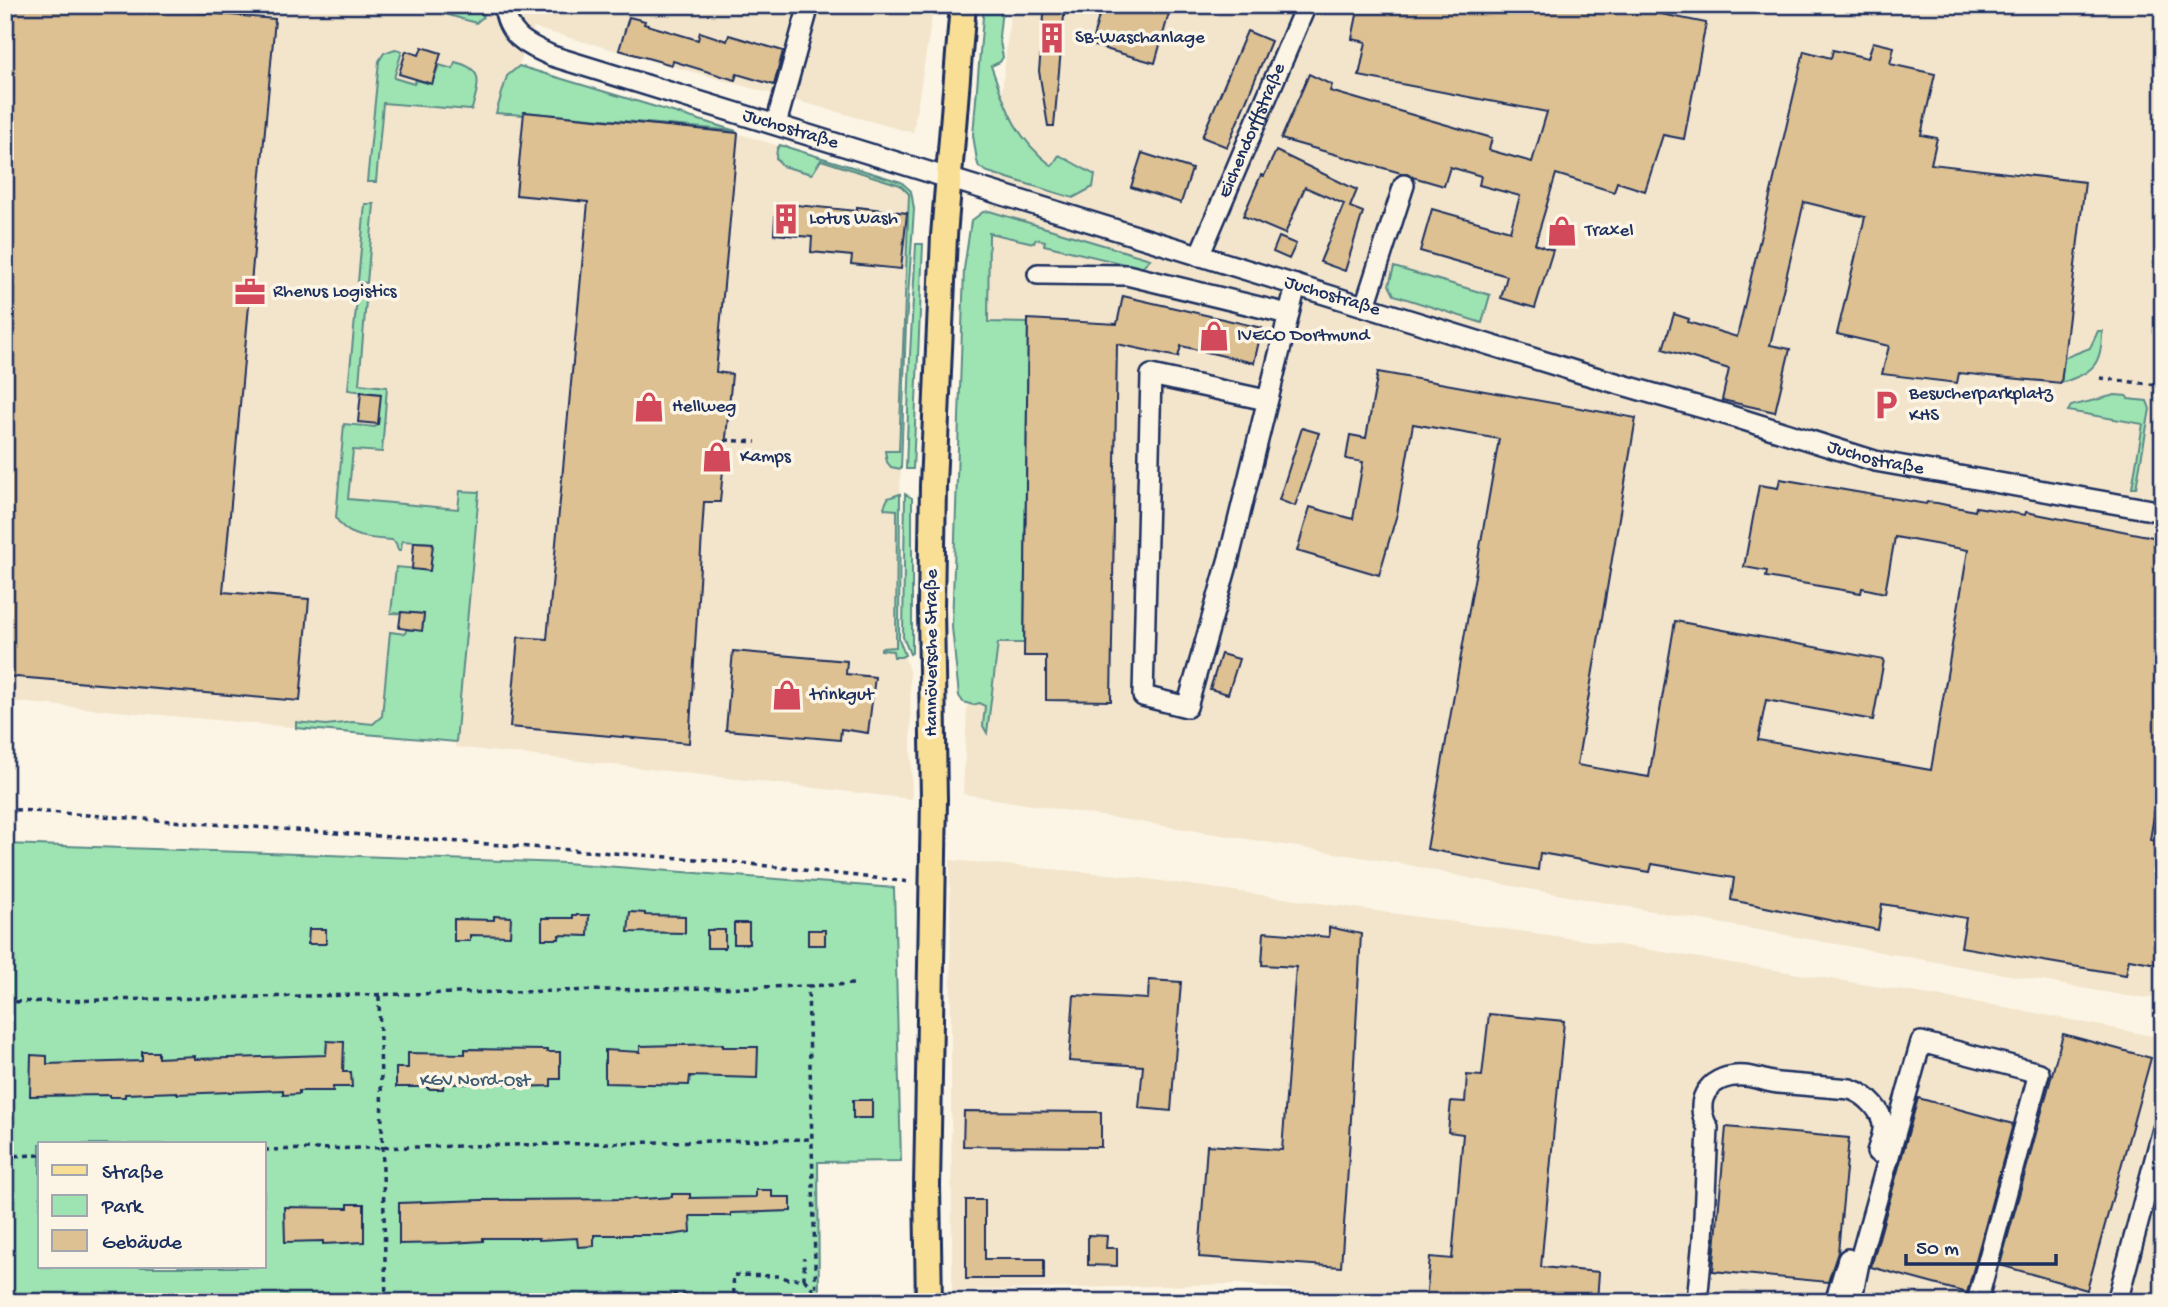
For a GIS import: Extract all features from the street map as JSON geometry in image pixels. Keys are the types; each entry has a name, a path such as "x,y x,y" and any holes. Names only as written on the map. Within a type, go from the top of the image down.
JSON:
{"main road":[{"name":"Hannöversche Straße","path":"929,1302 928,1186 934,786 931,608 933,499 941,301 963,5"}],"street":[{"name":"Juchostraße","path":"505,5 506,19 514,34 527,45 552,56 1581,373 1875,461 2163,512"},
{"path":"776,124 809,5"},
{"name":"Eichendorffstraße","path":"1199,256 1306,5"},
{"path":"1365,306 1404,185"},
{"path":"1038,274 1127,275 1289,314"},
{"path":"1266,400 1151,375 1143,696 1187,707 1228,558 1296,285"},
{"path":"1851,1302 1859,1263 1921,1042 2039,1073 1977,1302"},
{"path":"1697,1302 1708,1128 1701,1109 1704,1095 1714,1083 1725,1078 1747,1076 1770,1082 1860,1092 1882,1119 1883,1130 1835,1302"},
{"path":"2116,1302 2163,1129"}],"path":[{"path":"2100,378 2157,385"},
{"path":"725,440 756,442"},
{"path":"5,809 723,861 932,884"},
{"path":"5,1002 854,984"},
{"path":"808,986 816,1302"},
{"path":"379,995 386,1302"},
{"path":"266,1150 811,1139"},
{"path":"5,1156 38,1155"},
{"path":"804,1258 804,1279 816,1292"},
{"path":"734,1294 733,1275 779,1274 788,1279 804,1279"},
{"path":"362,1302 704,1294"},
{"path":"656,1302 657,1295"}],"shaded area":[{"path":"5,5 934,5 913,133 534,28 519,65 907,186 913,198 914,209 906,325 900,494 899,639 910,674 912,799 455,747 455,742 5,701"},
{"path":"1011,5 2163,5 2163,999 2126,996 1473,879 1404,864 963,794 989,218"},
{"path":"950,860 1119,875 1626,946 2005,1007 2163,1038 2163,1302 1406,1302 1238,1284 952,1291"}],"green space":[{"path":"414,5 484,5 483,17 476,23"},
{"path":"984,5 1001,5 1002,8 999,37 1003,57 1000,62 991,66 1007,109 1020,133 1052,166 1059,155 1095,175 1093,187 1073,198 979,167 973,135"},
{"path":"395,49 402,51 394,78 414,84 416,80 432,84 439,65 453,69 455,62 472,69 476,74 476,93 470,110 383,103 376,182 367,182 379,61 384,53"},
{"path":"519,66 736,131 524,112 523,115 496,113 507,76"},
{"path":"780,145 901,182 911,191 914,209 906,325 901,469 891,467 885,451 899,451 909,194 900,185 821,160 812,174 782,166 776,158"},
{"path":"365,204 374,204 367,283 358,282"},
{"path":"989,211 1150,259 1141,268 1044,245 1045,241 1036,239 1034,243 989,233 988,322 1028,323 1024,643 998,643 987,733 983,726 985,706 963,702 959,696 952,627 964,269 971,221"},
{"path":"916,244 923,244 913,469 906,469 910,355"},
{"path":"1394,267 1490,295 1482,323 1394,295 1389,285"},
{"path":"358,288 367,289 359,384 387,387 382,452 353,450 348,499 458,509 460,491 479,492 456,742 296,728 296,722 326,725 353,722 373,724 382,716 390,632 405,634 406,630 422,630 424,614 391,613 396,567 430,570 433,543 402,541 401,550 398,550 392,540 353,534 336,518 344,424 375,427 378,424 380,394 348,390"},
{"path":"2098,331 2102,331 2102,343 2093,366 2061,383 2064,358 2090,348"},
{"path":"2115,395 2147,401 2150,409 2136,488 2132,488 2143,424 2068,411 2071,406"},
{"path":"900,494 899,639 905,655 894,657 893,651 881,648 896,647 897,510 884,507 888,498"},
{"path":"905,494 912,498 910,654 903,637"},
{"name":"KGV Nord-Ost","path":"5,844 565,863 894,888 901,1161 818,1162 819,1302 5,1302"}],"building":[{"path":"5,5 118,5 275,19 223,592 309,599 300,701 5,676"},
{"name":"SB-Waschanlage","path":"1045,5 1065,5 1054,126 1048,126 1039,71"},
{"path":"1102,5 1141,5 1169,13 1155,63 1091,45"},
{"path":"1359,5 1617,5 1706,23 1684,139 1663,135 1645,191 1617,182 1614,192 1556,174 1535,244 1553,250 1535,308 1501,298 1507,276 1420,251 1432,209 1510,231 1520,196 1479,185 1481,176 1450,167 1444,186 1407,173 1281,139 1309,74 1332,85 1330,91 1492,138 1489,150 1532,162 1547,112 1359,76 1366,42 1352,39"},
{"path":"629,17 698,40 700,32 727,41 729,35 783,51 774,85 737,74 735,80 673,61 672,65 619,50"},
{"path":"1247,31 1271,41 1227,147 1202,137"},
{"path":"1873,42 1894,47 1890,64 1935,74 1921,135 1937,138 1931,164 2085,182 2061,383 1959,373 1957,383 1882,374 1889,346 1837,334 1865,217 1804,202 1770,345 1790,349 1775,412 1722,400 1729,369 1663,349 1674,314 1689,319 1688,322 1737,337 1804,51 1831,58 1833,50 1868,58"},
{"path":"422,47 441,53 432,84 399,74 406,51 419,55"},
{"name":"Hellweg","path":"524,112 738,133 716,372 732,374 720,502 704,502 689,743 510,727 518,637 547,639 588,202 516,195"},
{"path":"1276,151 1357,190 1350,207 1363,212 1345,271 1320,262 1344,204 1305,187 1285,234 1243,216 1261,175 1264,176"},
{"path":"1142,153 1192,169 1181,203 1131,187"},
{"path":"776,203 857,211 857,207 907,213 901,269 851,264 852,256 811,252 812,237 774,234"},
{"path":"1279,237 1296,244 1289,259 1273,252"},
{"path":"1123,296 1262,328 1254,363 1181,346 1178,357 1117,344 1111,701 1046,700 1046,656 1024,656 1028,319 1117,324"},
{"path":"1378,372 1636,418 1577,765 1649,777 1675,621 1884,660 1873,720 1766,700 1758,740 1931,770 1968,550 1895,537 1885,593 1862,588 1861,593 1766,577 1767,571 1744,567 1759,485 1778,488 1780,479 1975,511 1976,507 2025,515 2026,512 2163,539 2163,761 2150,840 2163,842 2163,965 2129,959 2126,975 1961,947 1966,918 1882,904 1878,930 1731,900 1734,878 1652,864 1650,872 1540,853 1538,870 1427,849 1499,439 1413,424 1397,514 1379,575 1297,551 1310,507 1353,519 1363,462 1346,459 1350,435 1366,438"},
{"path":"361,392 381,394 378,424 358,422"},
{"path":"1302,428 1319,433 1295,506 1279,500"},
{"path":"414,542 433,543 430,571 412,569"},
{"path":"401,612 424,614 422,631 399,628"},
{"name":"trinkgut","path":"733,651 847,661 846,674 875,677 868,733 841,729 840,740 726,730"},
{"path":"1221,654 1239,659 1228,694 1210,689"},
{"path":"630,912 685,916 685,933 628,932"},
{"path":"573,915 589,915 588,936 559,935 559,939 542,939 542,918 573,918"},
{"path":"494,916 511,917 510,936 470,935 470,941 454,941 454,919 494,920"},
{"path":"734,923 749,923 749,944 734,944"},
{"path":"1329,927 1361,934 1341,1267 1199,1257 1207,1145 1282,1150 1296,967 1262,965 1264,932 1329,937"},
{"path":"309,929 326,929 326,944 308,944"},
{"path":"707,930 725,930 725,948 707,948"},
{"path":"808,930 825,930 825,945 808,945"},
{"path":"1149,980 1181,982 1171,1111 1139,1108 1143,1066 1069,1061 1074,995 1148,999"},
{"path":"1489,1014 1564,1021 1541,1267 1599,1272 1597,1302 1426,1300 1430,1257 1452,1259 1463,1134 1448,1132 1451,1101 1465,1102 1467,1075 1482,1076"},
{"path":"2063,1034 2151,1058 2087,1290 2000,1265"},
{"path":"327,1041 344,1042 343,1072 351,1072 352,1087 333,1087 333,1091 299,1091 299,1094 283,1095 283,1090 125,1094 125,1097 30,1096 31,1055 47,1056 47,1064 142,1061 142,1052 158,1052 158,1058 195,1056 195,1059 326,1055"},
{"path":"723,1044 723,1047 758,1047 757,1078 690,1076 689,1085 605,1083 605,1050 640,1052 640,1046"},
{"path":"465,1049 560,1052 560,1079 551,1079 551,1086 513,1087 513,1083 443,1084 443,1089 396,1087 396,1068 408,1068 408,1053 465,1054"},
{"path":"1918,1098 2013,1124 1967,1293 1871,1267"},
{"path":"853,1100 872,1100 872,1118 853,1118"},
{"path":"964,1111 1101,1112 1101,1147 963,1146"},
{"path":"1726,1127 1849,1138 1838,1252 1828,1282 1713,1271"},
{"path":"756,1190 772,1190 772,1197 791,1197 791,1211 690,1216 691,1232 670,1235 594,1235 594,1246 578,1247 577,1238 483,1238 483,1241 399,1244 399,1203 643,1199 672,1197 672,1194 690,1194 690,1198 756,1197"},
{"path":"966,1200 985,1200 985,1259 1044,1259 1044,1279 966,1279"},
{"path":"348,1204 364,1204 364,1242 285,1242 284,1207 348,1208"},
{"path":"1088,1235 1107,1236 1106,1248 1117,1248 1117,1266 1088,1265"}],"place":[{"name":"SB-Waschanlage","path":"1052,38"},
{"name":"Lotus Wash","path":"786,219"},
{"name":"Traxel","path":"1562,231"},
{"name":"Rhenus Logistics","path":"250,292"},
{"name":"IVECO Dortmund","path":"1214,336"},
{"name":"Besucherparkplatz KHS","path":"1886,405"},
{"name":"Hellweg","path":"649,407"},
{"name":"Kamps","path":"717,457"},
{"name":"trinkgut","path":"787,695"}]}
